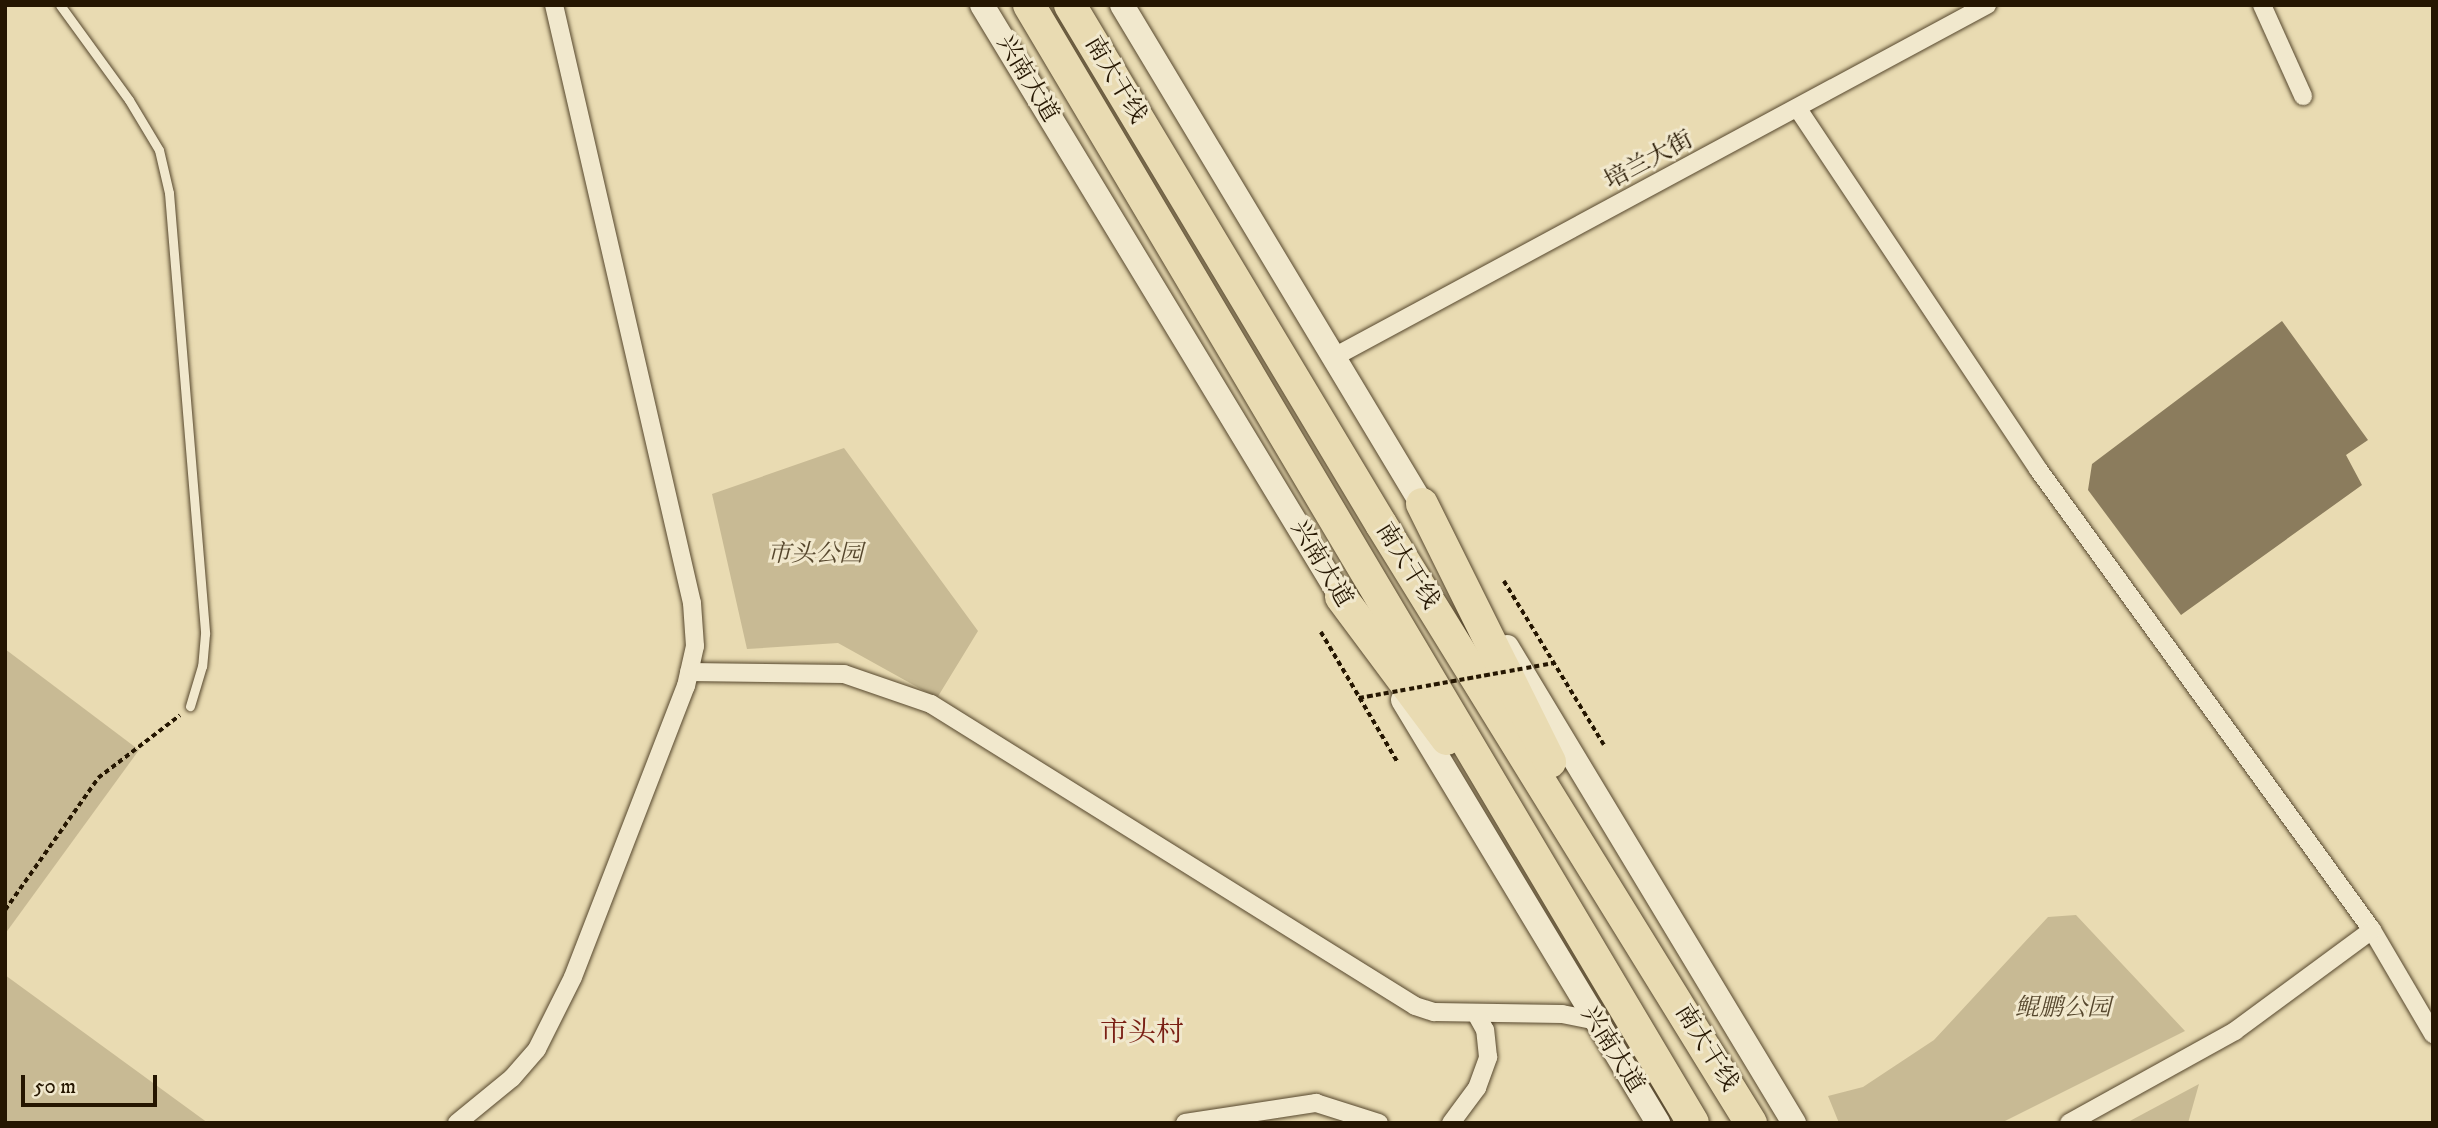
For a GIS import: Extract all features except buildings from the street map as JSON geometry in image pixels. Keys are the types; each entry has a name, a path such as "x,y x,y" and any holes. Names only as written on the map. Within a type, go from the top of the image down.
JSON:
{"highway":[{"name":"南大干线","path":"1029,5 1545,872 1680,1120"},
{"name":"南大干线","path":"1070,5 1381,524 1751,1123"},
{"path":"1422,504 1637,936"},
{"path":"1341,597 1545,872"}],"main road":[{"name":"兴南大道","path":"982,5 1594,1020 1680,1120"},
{"path":"1122,5 1794,1123"}],"street":[{"path":"457,1123 512,1079 537,1049 573,977 689,672 695,646 692,603 554,5"},
{"name":"培兰大街","path":"1334,357 1798,109 1962,10 1987,5"},
{"path":"2262,5 2303,96"},
{"path":"1798,109 2038,469 2372,930 2433,1034"},
{"path":"689,672 844,674 931,704 1404,1000 1434,1012 1562,1013 1594,1020"},
{"path":"2069,1123 2235,1031 2372,930"},
{"path":"1451,1123 1476,1088 1489,1057 1485,1030 1476,1014"},
{"path":"1185,1123 1316,1103 1379,1123"}],"lane":[{"path":"60,5 159,150 169,193 205,634 202,666 190,706"}],"path":[{"path":"1504,581 1604,745"},
{"path":"1321,632 1398,761"},
{"path":"1359,698 1554,663"},
{"path":"5,910 98,778 190,706"}],"green space":[{"name":"市头公园","path":"844,448 978,631 937,698 838,643 747,649 712,494"},
{"path":"5,649 139,750 5,934"},
{"name":"鲲鹏公园","path":"2076,915 2185,1031 2001,1123 1839,1123 1828,1096 1863,1087 1934,1040 2048,917"},
{"path":"5,975 208,1123 5,1123"},
{"path":"2199,1084 2188,1123 2126,1123"}],"district":[{"name":"市头村","path":"1142,1033"}]}
